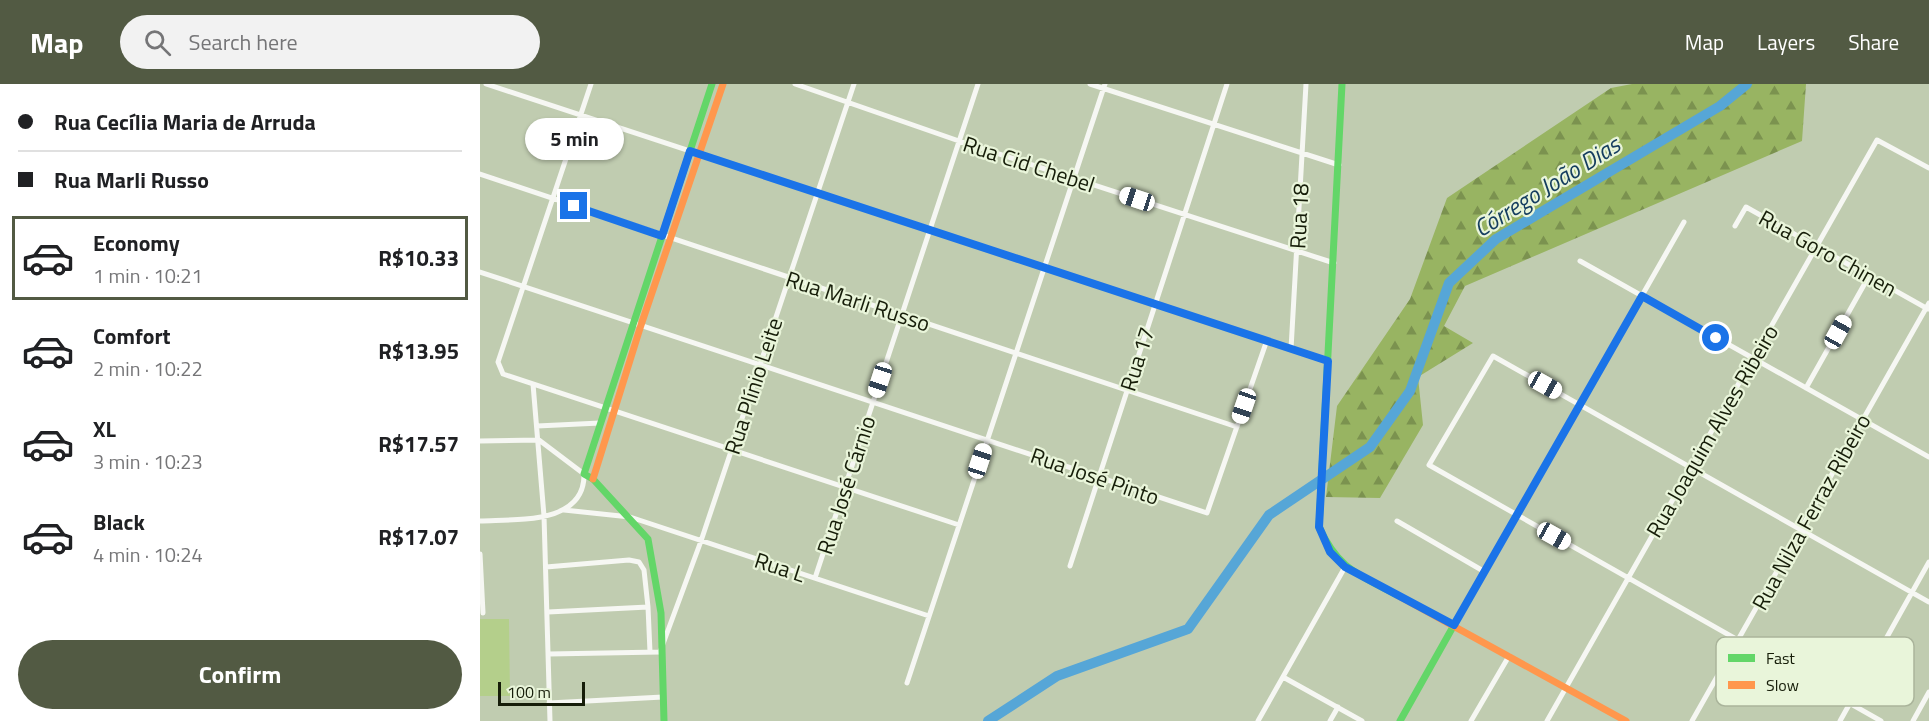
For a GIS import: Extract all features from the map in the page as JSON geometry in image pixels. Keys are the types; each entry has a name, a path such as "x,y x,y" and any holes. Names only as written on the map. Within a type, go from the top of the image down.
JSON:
{"main road":[{"path":"593,479 615,413 662,236 712,84"},
{"path":"664,721 660,652 661,613 648,539 593,479 584,474 600,423 670,238 723,84"},
{"path":"1342,84 1319,527 1330,552 1345,567 1626,721"},
{"path":"1400,721 1454,625"}],"street":[{"path":"486,84 1328,361"},
{"path":"591,84 498,362 503,374 605,410 959,525"},
{"name":"Rua Cid Chebel","path":"795,84 959,141 1334,263"},
{"name":"Rua Plínio Leite","path":"660,652 701,541 854,84"},
{"name":"Rua José Cárnio","path":"815,578 978,84"},
{"path":"1090,84 1104,86 1338,165"},
{"name":"Rua 17","path":"1070,566 1227,84"},
{"name":"Rua 18","path":"1292,348 1306,84"},
{"path":"907,683 1104,86"},
{"name":"Rua Joaquim Alves Ribeiro","path":"1547,721 1877,140 1929,168"},
{"name":"Rua Marli Russo","path":"480,174 1237,428"},
{"name":"Rua Goro Chinen","path":"1736,226 1746,207 1928,307"},
{"path":"1454,625 1684,222"},
{"path":"1580,261 1929,457"},
{"name":"Rua José Pinto","path":"480,272 1207,513 1237,428"},
{"path":"1806,388 1869,276"},
{"name":"Rua Nilza Ferraz Ribeiro","path":"1740,637 1928,307"},
{"path":"1237,428 1267,340"},
{"path":"1733,637 1429,465 1493,356 1929,602"},
{"path":"533,384 544,516 550,721"},
{"path":"537,426 600,423"},
{"path":"480,441 539,440 584,474 582,493 564,510 544,516 480,522"},
{"path":"584,484 593,479"},
{"name":"Rua L","path":"564,510 630,517 929,616"},
{"path":"1397,521 1485,572"},
{"path":"480,554 483,613"},
{"path":"546,567 629,560 639,562 644,570 650,652"},
{"path":"1887,637 1929,562"},
{"path":"1258,721 1345,567"},
{"path":"548,612 648,607"},
{"path":"549,654 660,652"},
{"path":"1471,721 1509,656"},
{"path":"1283,677 1362,721"},
{"name":"Rua Nilza Ferraz Ribeiro","path":"1692,721 1716,679"},
{"path":"1913,721 1929,692"},
{"path":"549,702 663,697"},
{"path":"1840,721 1848,706"},
{"path":"1855,706 1881,721"},
{"path":"1330,721 1338,707"}],"green space":[{"path":"1632,84 1806,84 1802,141 1465,286 1444,326 1473,343 1418,377 1423,425 1380,498 1326,497 1337,406 1410,299 1447,198 1611,88"},
{"path":"480,619 509,619 510,696 480,696"}],"waterway":[{"name":"Córrego João Dias","path":"988,721 1057,676 1188,629 1269,515 1370,447 1410,391 1449,283 1496,239 1720,106 1747,84"}],"traffic: fast":[{"path":"664,721 661,613 648,539 593,479 584,474 712,84"},
{"path":"1342,84 1319,527 1334,552 1350,569 1397,595"},
{"path":"1400,721 1454,625"}],"traffic: slow":[{"path":"593,479 641,325 723,84"},
{"path":"1397,595 1626,721"}],"route":[{"path":"574,206 662,236 690,151 1328,361 1319,527 1330,552 1345,567 1454,625 1642,296 1716,338"}]}
